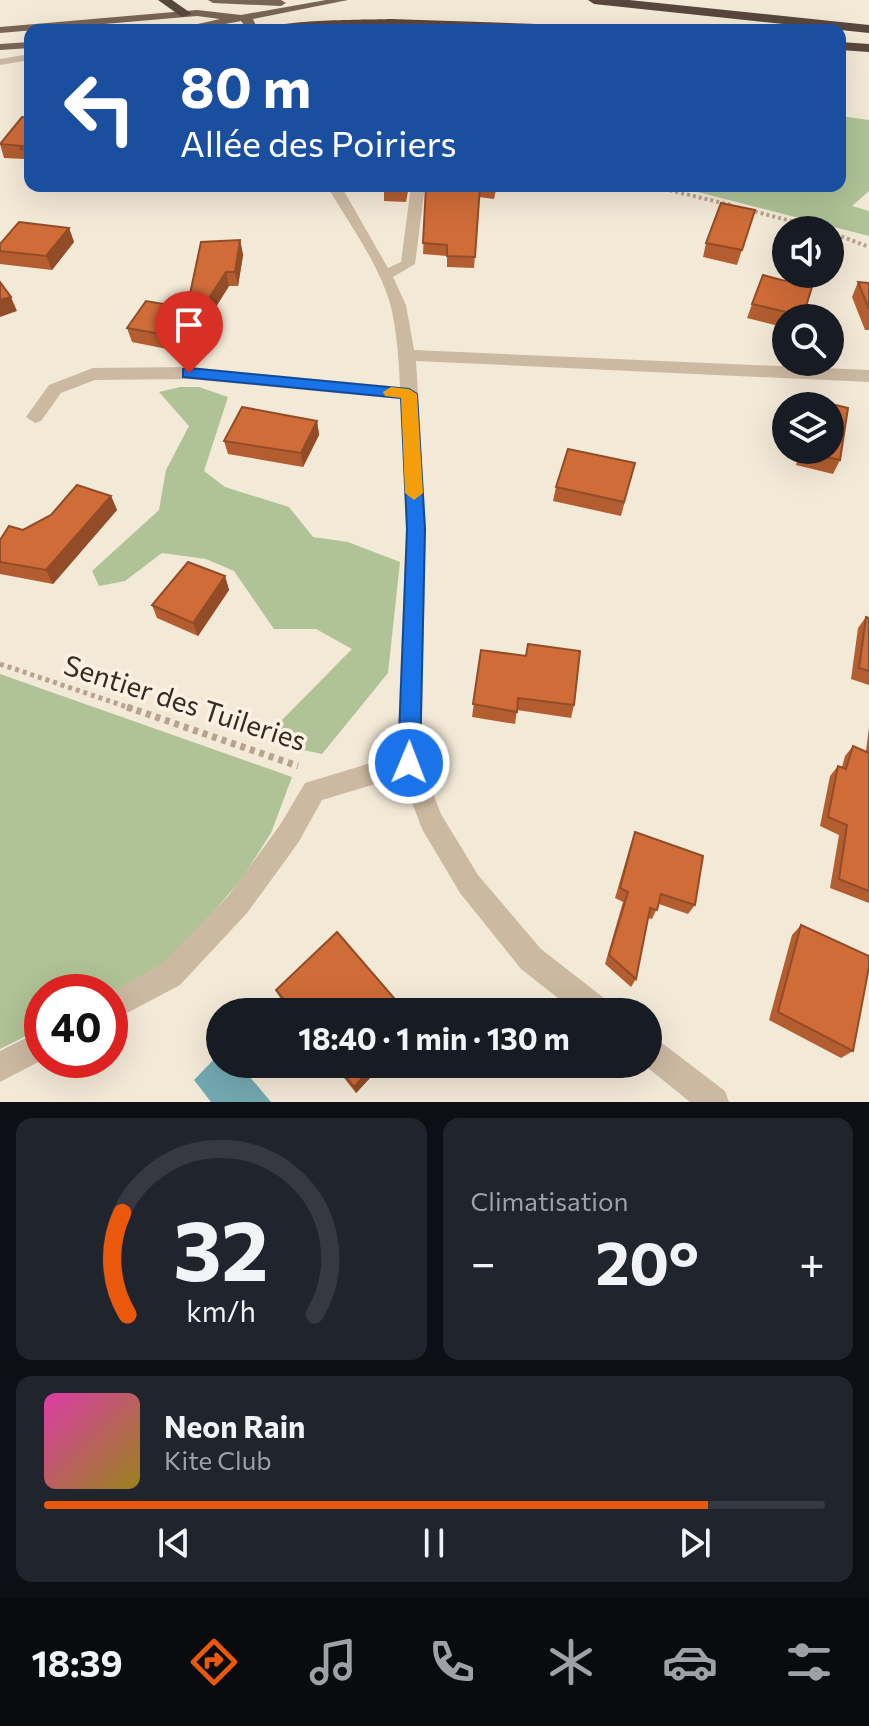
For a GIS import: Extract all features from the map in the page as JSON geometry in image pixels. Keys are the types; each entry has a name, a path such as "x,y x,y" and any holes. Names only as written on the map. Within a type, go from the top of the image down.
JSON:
{"highway":[{"path":"164,0 186,14"},
{"path":"594,0 822,24"},
{"path":"351,24 392,21 493,24"},
{"path":"846,27 869,29"},
{"path":"846,46 869,48"}],"main road":[{"path":"213,0 260,3 322,0"},
{"path":"254,24 343,0"},
{"path":"186,14 204,24"},
{"path":"70,24 221,14 247,24"},
{"path":"0,30 24,28"},
{"path":"0,49 24,47"}],"street":[{"path":"0,62 24,58"},
{"path":"337,192 385,275 398,305 407,355 416,529 409,763 431,821 469,884 531,959 581,998"},
{"path":"385,275 408,264 417,192"},
{"path":"407,355 869,376"},
{"path":"35,417 55,389 93,374 189,373 409,394"},
{"path":"128,998 170,975 238,904 289,834 314,791 409,763"},
{"path":"0,1067 24,1054"},
{"path":"662,1061 714,1102"}],"path":[{"path":"675,192 772,217"},
{"path":"844,237 869,247"},
{"name":"Sentier des Tuileries","path":"0,664 285,764 300,766"}],"green space":[{"path":"846,117 869,120 869,191 852,206 869,211 869,236 844,230 844,216 791,216 697,192 846,192"},
{"path":"199,387 228,397 204,471 225,487 289,507 313,537 348,542 400,562 388,673 322,754 280,745 279,723 352,649 316,629 274,629 234,571 206,559 162,553 125,581 99,586 92,571 159,510 166,470 189,426 159,392"},
{"path":"0,674 292,777 271,833 241,880 167,964 128,985 128,974 24,974 24,1037 0,1049"}],"water":[{"path":"206,1068 206,1078 251,1078 271,1102 211,1102 194,1080"}],"building":[{"path":"24,117 24,149 21,149 23,146 0,144"},
{"path":"426,192 480,192 475,257 447,256 447,245 423,243"},
{"path":"721,203 755,210 742,250 706,243"},
{"path":"19,222 69,228 46,256 0,251 0,244"},
{"path":"240,240 235,272 226,272 183,338 127,328 146,301 187,308 201,242"},
{"path":"763,275 772,277 772,288 812,288 807,304 772,304 772,309 752,304"},
{"path":"0,282 11,297 0,300"},
{"path":"858,282 869,283 869,309"},
{"path":"242,407 317,421 301,453 224,441"},
{"path":"844,407 848,408 844,434"},
{"path":"568,449 635,463 624,502 556,487"},
{"path":"77,485 111,496 46,570 0,562 0,540 9,526 23,530 51,515"},
{"path":"188,562 225,576 193,623 152,605"},
{"path":"866,617 869,618 869,671 859,668"},
{"path":"528,644 580,651 574,705 518,698 517,712 473,704 481,650 526,656"},
{"path":"853,746 869,753 869,891 839,879 847,825 828,817 838,766 846,769"},
{"path":"635,832 703,856 695,905 661,894 657,910 650,908 636,979 609,955 628,892 620,888"},
{"path":"801,925 869,956 853,1051 778,1012"},
{"path":"337,932 394,998 283,998 276,990"},
{"path":"347,1078 362,1078 354,1087"}],"slow traffic":[{"path":"391,392 409,394 414,493"}],"route":[{"path":"189,373 409,394 416,529 409,763"}]}
